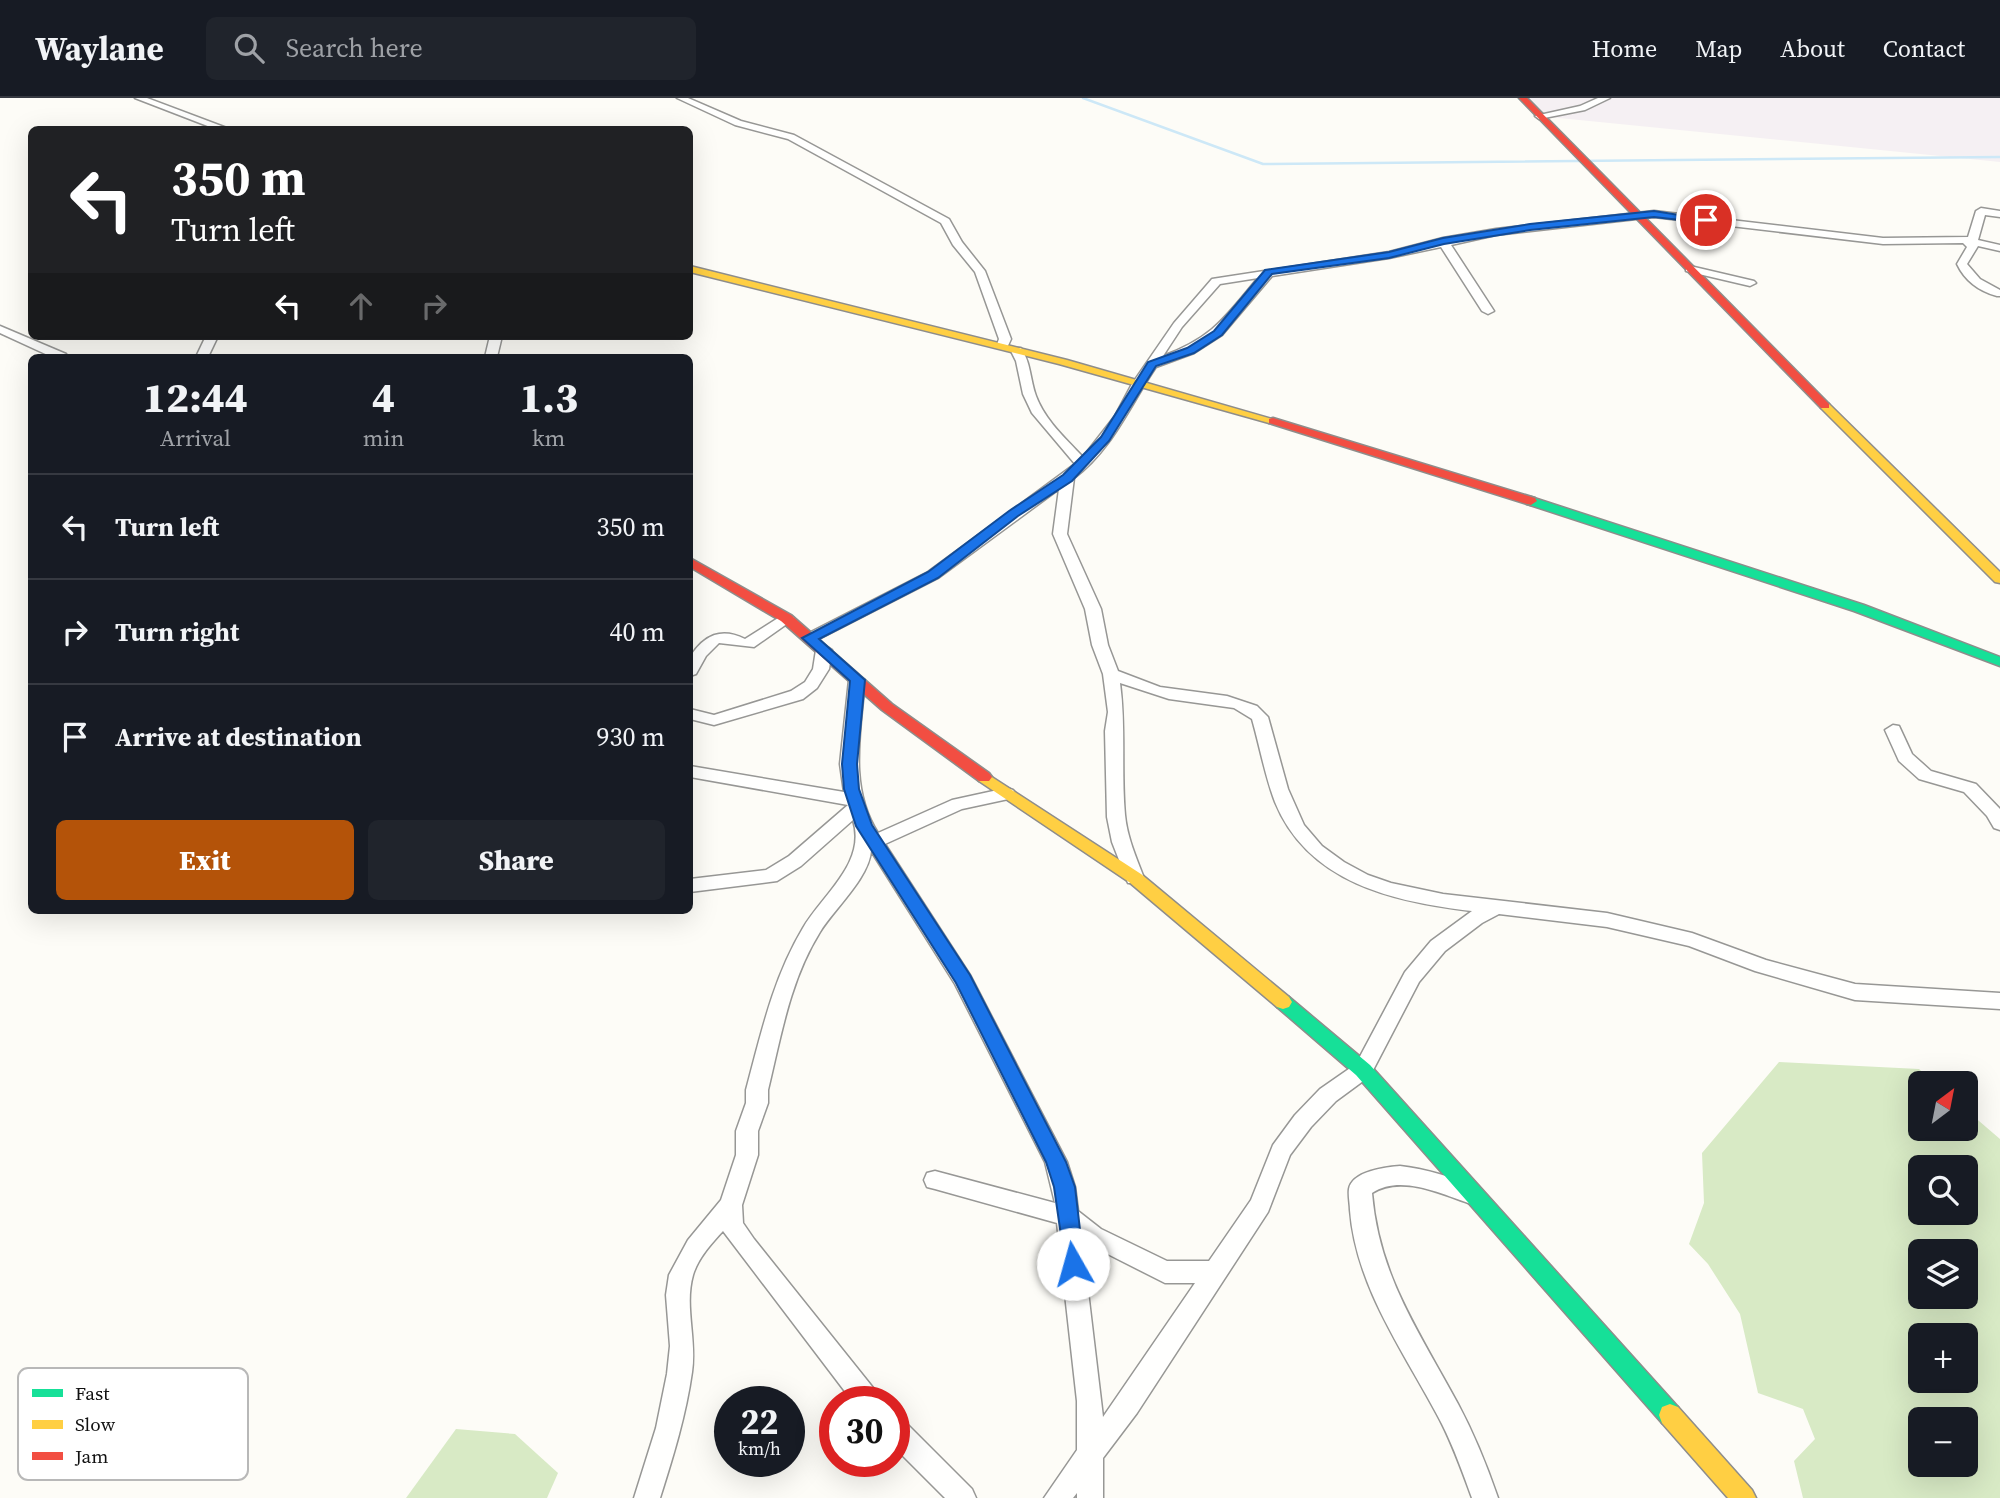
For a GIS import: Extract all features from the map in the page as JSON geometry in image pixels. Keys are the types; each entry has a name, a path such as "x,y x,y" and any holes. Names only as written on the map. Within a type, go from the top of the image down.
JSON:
{"street":[{"path":"139,98 217,126"},
{"path":"681,98 738,123 791,136 842,168 945,221 957,243 980,271 1009,349 1023,360 1025,381 1036,409 1083,465"},
{"path":"1522,98 2000,579"},
{"path":"1539,116 1581,108 1606,98"},
{"path":"1969,241 1981,211 2000,214"},
{"path":"810,638 933,575 1083,465 1121,417 1138,384 1178,326 1216,281 1389,255 1443,241 1530,227 1639,215 1883,241 1969,241 2000,248"},
{"path":"1443,241 1489,311"},
{"path":"1969,241 1973,247 1962,264 1963,268 1972,280 1997,293"},
{"path":"1690,269 1750,283"},
{"path":"693,270 1009,349 1317,433 1553,507 1858,608 2000,662"},
{"path":"1152,364 1191,350 1218,333 1269,272"},
{"path":"0,329 55,354"},
{"path":"1067,478 1060,534 1089,600 1100,645 1111,674 1116,712 1113,731 1116,817 1121,842 1135,878"},
{"path":"693,564 786,618 887,707 1007,794 1135,878 1363,1070 1744,1498"},
{"path":"693,664 696,657 716,639 725,637 748,644 786,618"},
{"path":"693,715 714,720 797,695 811,685 821,669 824,650"},
{"path":"1111,674 1156,691 1232,702 1254,710 1259,717 1279,788 1297,828 1322,855 1385,888 1417,897 1606,920 1651,930 1855,992 1997,1003"},
{"path":"856,1386 746,1246 732,1225 731,1205 747,1155 747,1131 757,1103 771,1028 782,991 811,930 861,862 862,819 849,764 857,680"},
{"path":"1893,730 1905,757 1925,775 1970,788 2000,824"},
{"path":"693,772 862,819 964,980 1056,1162 1065,1187 1090,1402 1090,1498"},
{"path":"693,886 770,876 862,819 1007,794"},
{"path":"1057,1498 1091,1457 1260,1205 1281,1151 1303,1121 1328,1095 1363,1070 1420,967 1438,946 1475,918 1497,907"},
{"path":"1474,1195 1418,1178 1394,1175 1373,1178 1360,1189 1361,1224 1381,1289 1452,1417 1485,1498"},
{"path":"935,1180 1068,1216 1093,1236 1165,1272 1214,1272"},
{"path":"648,1498 670,1425 682,1353 678,1295 681,1274 694,1251 731,1205"},
{"path":"910,1445 963,1498"}],"shaded area":[{"path":"1522,98 2000,98 2000,162 1539,116"}],"green space":[{"path":"1779,1062 1919,1069 1921,1071 1908,1071 1908,1141 1978,1141 1978,1120 2000,1139 2000,1498 1803,1498 1794,1461 1815,1439 1803,1409 1758,1393 1740,1314 1708,1264 1689,1244 1704,1203 1702,1153"},
{"path":"456,1429 515,1434 558,1473 547,1498 406,1498"}],"waterway":[{"path":"1083,98 1263,164 2000,157"}],"traffic: fast":[{"path":"1531,501 1859,608 2000,662"},
{"path":"1283,1002 1363,1070 1670,1415"}],"traffic: slow":[{"path":"693,270 1063,362 1273,421"},
{"path":"1825,406 2000,579"},
{"path":"984,777 1135,878 1283,1002"},
{"path":"1670,1415 1744,1498"}],"traffic: jam":[{"path":"1523,98 1825,406"},
{"path":"1273,421 1531,501"},
{"path":"693,564 786,618 887,707 984,777"}],"route":[{"path":"1073,1264 1065,1187 1056,1162 964,980 864,826 852,789 849,764 857,680 810,638 860,610 933,575 1013,514 1067,478 1083,465 1105,439 1152,364 1191,350 1218,333 1247,295 1269,272 1389,255 1443,241 1530,227 1654,214 1706,220"}]}
